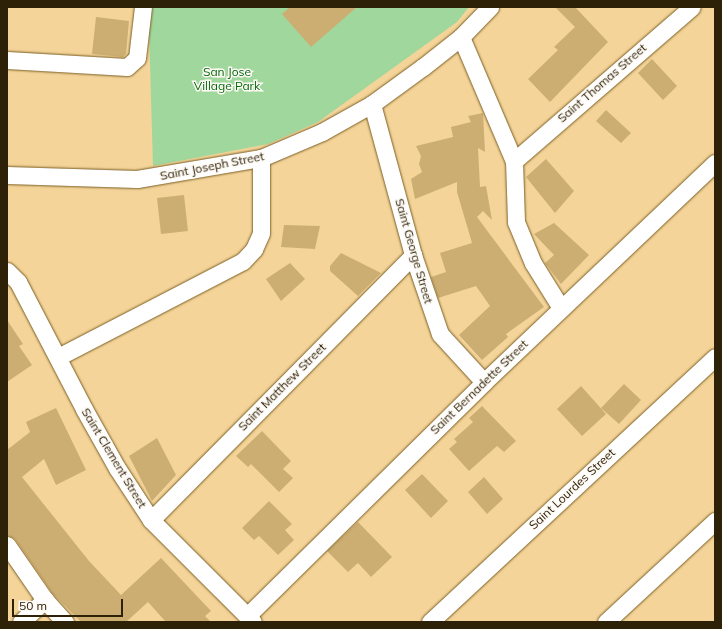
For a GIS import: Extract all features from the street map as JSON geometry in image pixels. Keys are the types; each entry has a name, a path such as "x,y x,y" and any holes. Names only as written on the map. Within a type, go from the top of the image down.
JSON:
{"street":[{"path":"7,60 127,67 133,64 136,58 143,7"},
{"name":"Saint Joseph Street","path":"7,175 138,179 261,158 322,132 372,104 461,37 490,7"},
{"name":"Saint Thomas Street","path":"514,161 692,7"},
{"path":"461,37 514,161 516,222 533,263 561,308"},
{"name":"Saint George Street","path":"372,104 413,255 440,334 484,382"},
{"path":"58,357 243,261 254,249 261,233 261,158"},
{"name":"Saint Bernadette Street","path":"250,619 484,382 715,163"},
{"name":"Saint Matthew Street","path":"151,520 413,255"},
{"name":"Saint Clement Street","path":"7,271 18,282 117,468 151,520 250,619"},
{"name":"Saint Lourdes Street","path":"430,622 715,357"},
{"path":"606,622 715,521"},
{"path":"7,545 45,600 65,622"},
{"path":"21,622 45,600"}],"green space":[{"name":"San Jose Village Park","path":"151,7 469,7 457,22 318,122 268,144 153,166 149,29"}],"building":[{"path":"290,7 357,7 311,47 282,14"},
{"path":"555,7 575,7 608,42 550,102 528,79 558,50 554,47 575,27"},
{"path":"96,17 129,21 126,54 123,57 92,54"},
{"path":"652,59 677,86 663,100 638,73"},
{"path":"606,110 631,133 621,143 596,121"},
{"path":"483,113 485,152 478,148 480,187 486,186 492,220 483,211 477,217 544,307 506,334 508,337 482,360 459,335 490,306 476,286 438,298 431,277 446,272 440,253 472,243 457,192 457,182 415,199 411,179 422,172 419,164 421,156 416,146 453,137 451,127 471,122 468,116"},
{"path":"546,159 574,191 555,213 526,177"},
{"path":"184,195 188,231 161,234 157,198"},
{"path":"554,223 589,255 561,284 545,263 554,255 534,234"},
{"path":"284,225 320,226 315,249 281,247"},
{"path":"341,253 381,273 358,296 330,271 330,266"},
{"path":"290,263 305,279 281,301 266,279"},
{"path":"7,320 23,344 19,346 32,365 7,382"},
{"path":"624,384 641,400 619,424 601,408"},
{"path":"581,386 606,414 582,436 557,409"},
{"path":"482,406 516,441 504,452 497,446 469,471 449,449 457,442 454,439 473,422 469,418"},
{"path":"56,408 86,470 56,485 44,459 22,477 89,561 121,595 161,558 211,611 205,616 211,622 166,622 148,602 126,622 81,622 53,594 15,539 7,535 7,450 30,432 26,422"},
{"path":"262,431 291,461 283,469 293,478 279,492 251,464 248,467 236,456"},
{"path":"157,438 176,475 152,501 129,456"},
{"path":"422,474 448,501 431,518 405,490"},
{"path":"484,477 503,499 487,514 468,492"},
{"path":"269,501 292,524 285,530 294,540 278,555 259,536 254,540 242,528"},
{"path":"358,522 392,557 371,577 358,563 348,572 327,551"}]}
